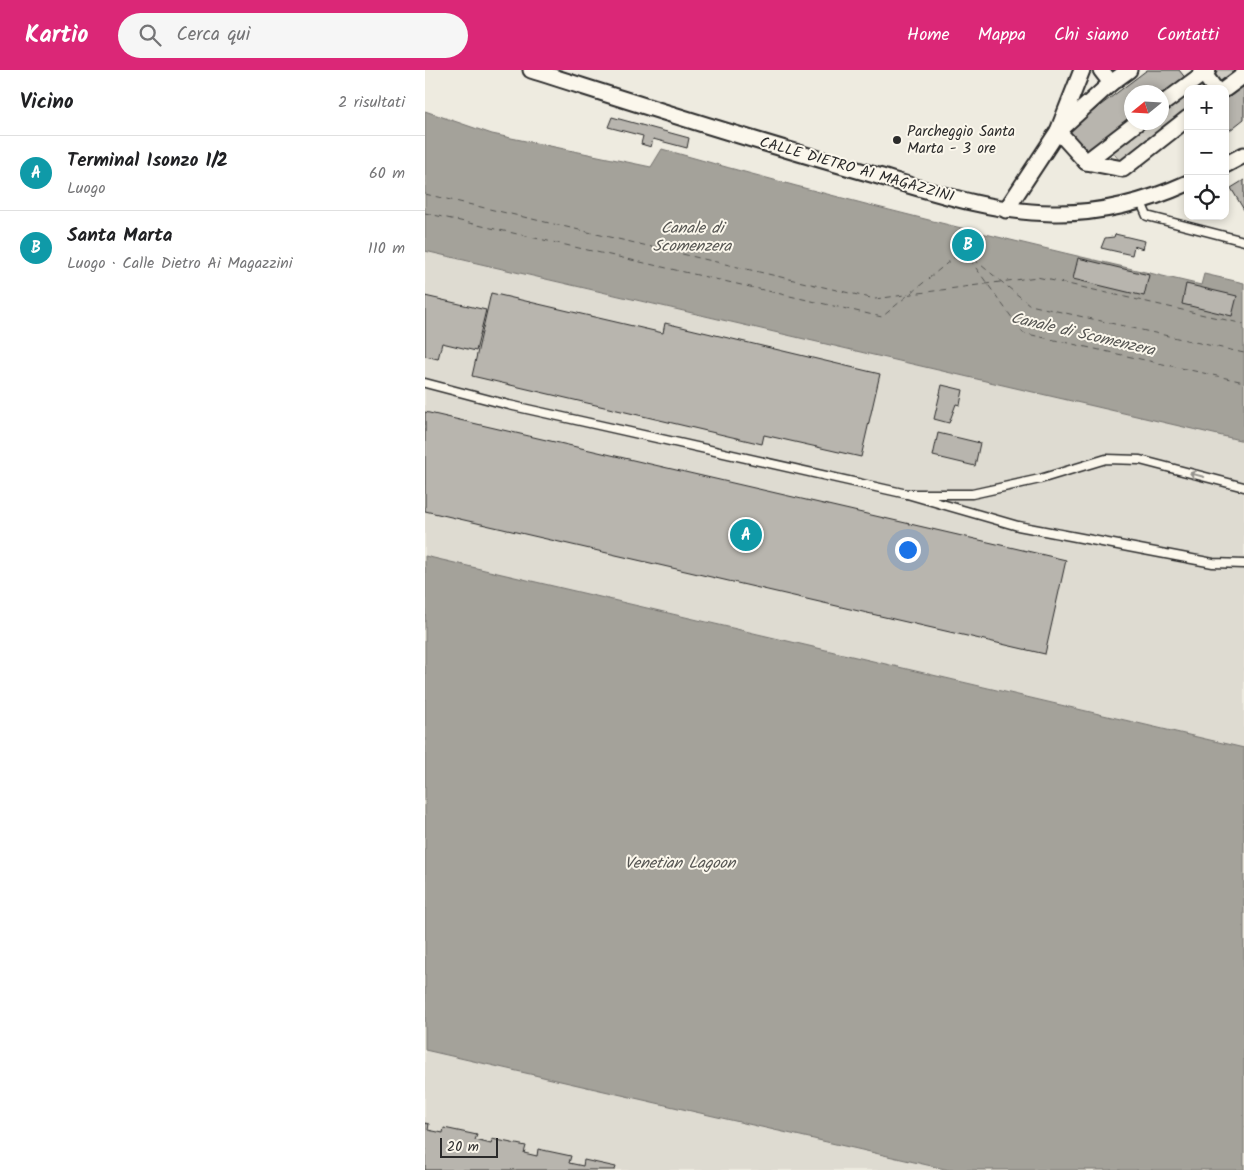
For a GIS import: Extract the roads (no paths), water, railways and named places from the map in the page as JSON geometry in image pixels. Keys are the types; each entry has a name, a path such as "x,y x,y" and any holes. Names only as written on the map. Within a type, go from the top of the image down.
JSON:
{"street":[{"name":"CALLE DIETRO AI MAGAZZINI","path":"531,70 792,152 1006,210 1074,213 1115,207 1184,184"},
{"path":"1006,210 1058,131 1082,70"},
{"path":"1101,70 1111,83"},
{"path":"1058,131 1111,83 1129,70"},
{"path":"1169,99 1204,71 1213,85"},
{"path":"1229,86 1244,75"},
{"path":"1058,131 1086,162 1123,168 1184,121"},
{"path":"1086,162 1129,130"},
{"path":"1107,147 1123,168"},
{"path":"1229,163 1244,155"}],"lane":[{"path":"1140,200 1147,216 1244,241"},
{"path":"425,384 519,408 907,494 1018,526 1213,563 1244,564"},
{"path":"907,494 972,494 1040,479 1106,459 1140,460 1244,487"}],"water":[{"name":"Canale di Scomenzera","path":"425,111 492,134 651,167 662,149 930,220 1201,285 1204,274 1244,283 1244,441 425,251"},
{"name":"Venetian Lagoon","path":"425,556 1244,748 1244,1170 949,1170 425,1050"}],"place":[{"name":"Parcheggio Santa Marta - 3 ore","path":"897,140"},
{"name":"Santa Marta","path":"968,245"},
{"name":"Terminal Isonzo 1/2","path":"746,535"}]}
